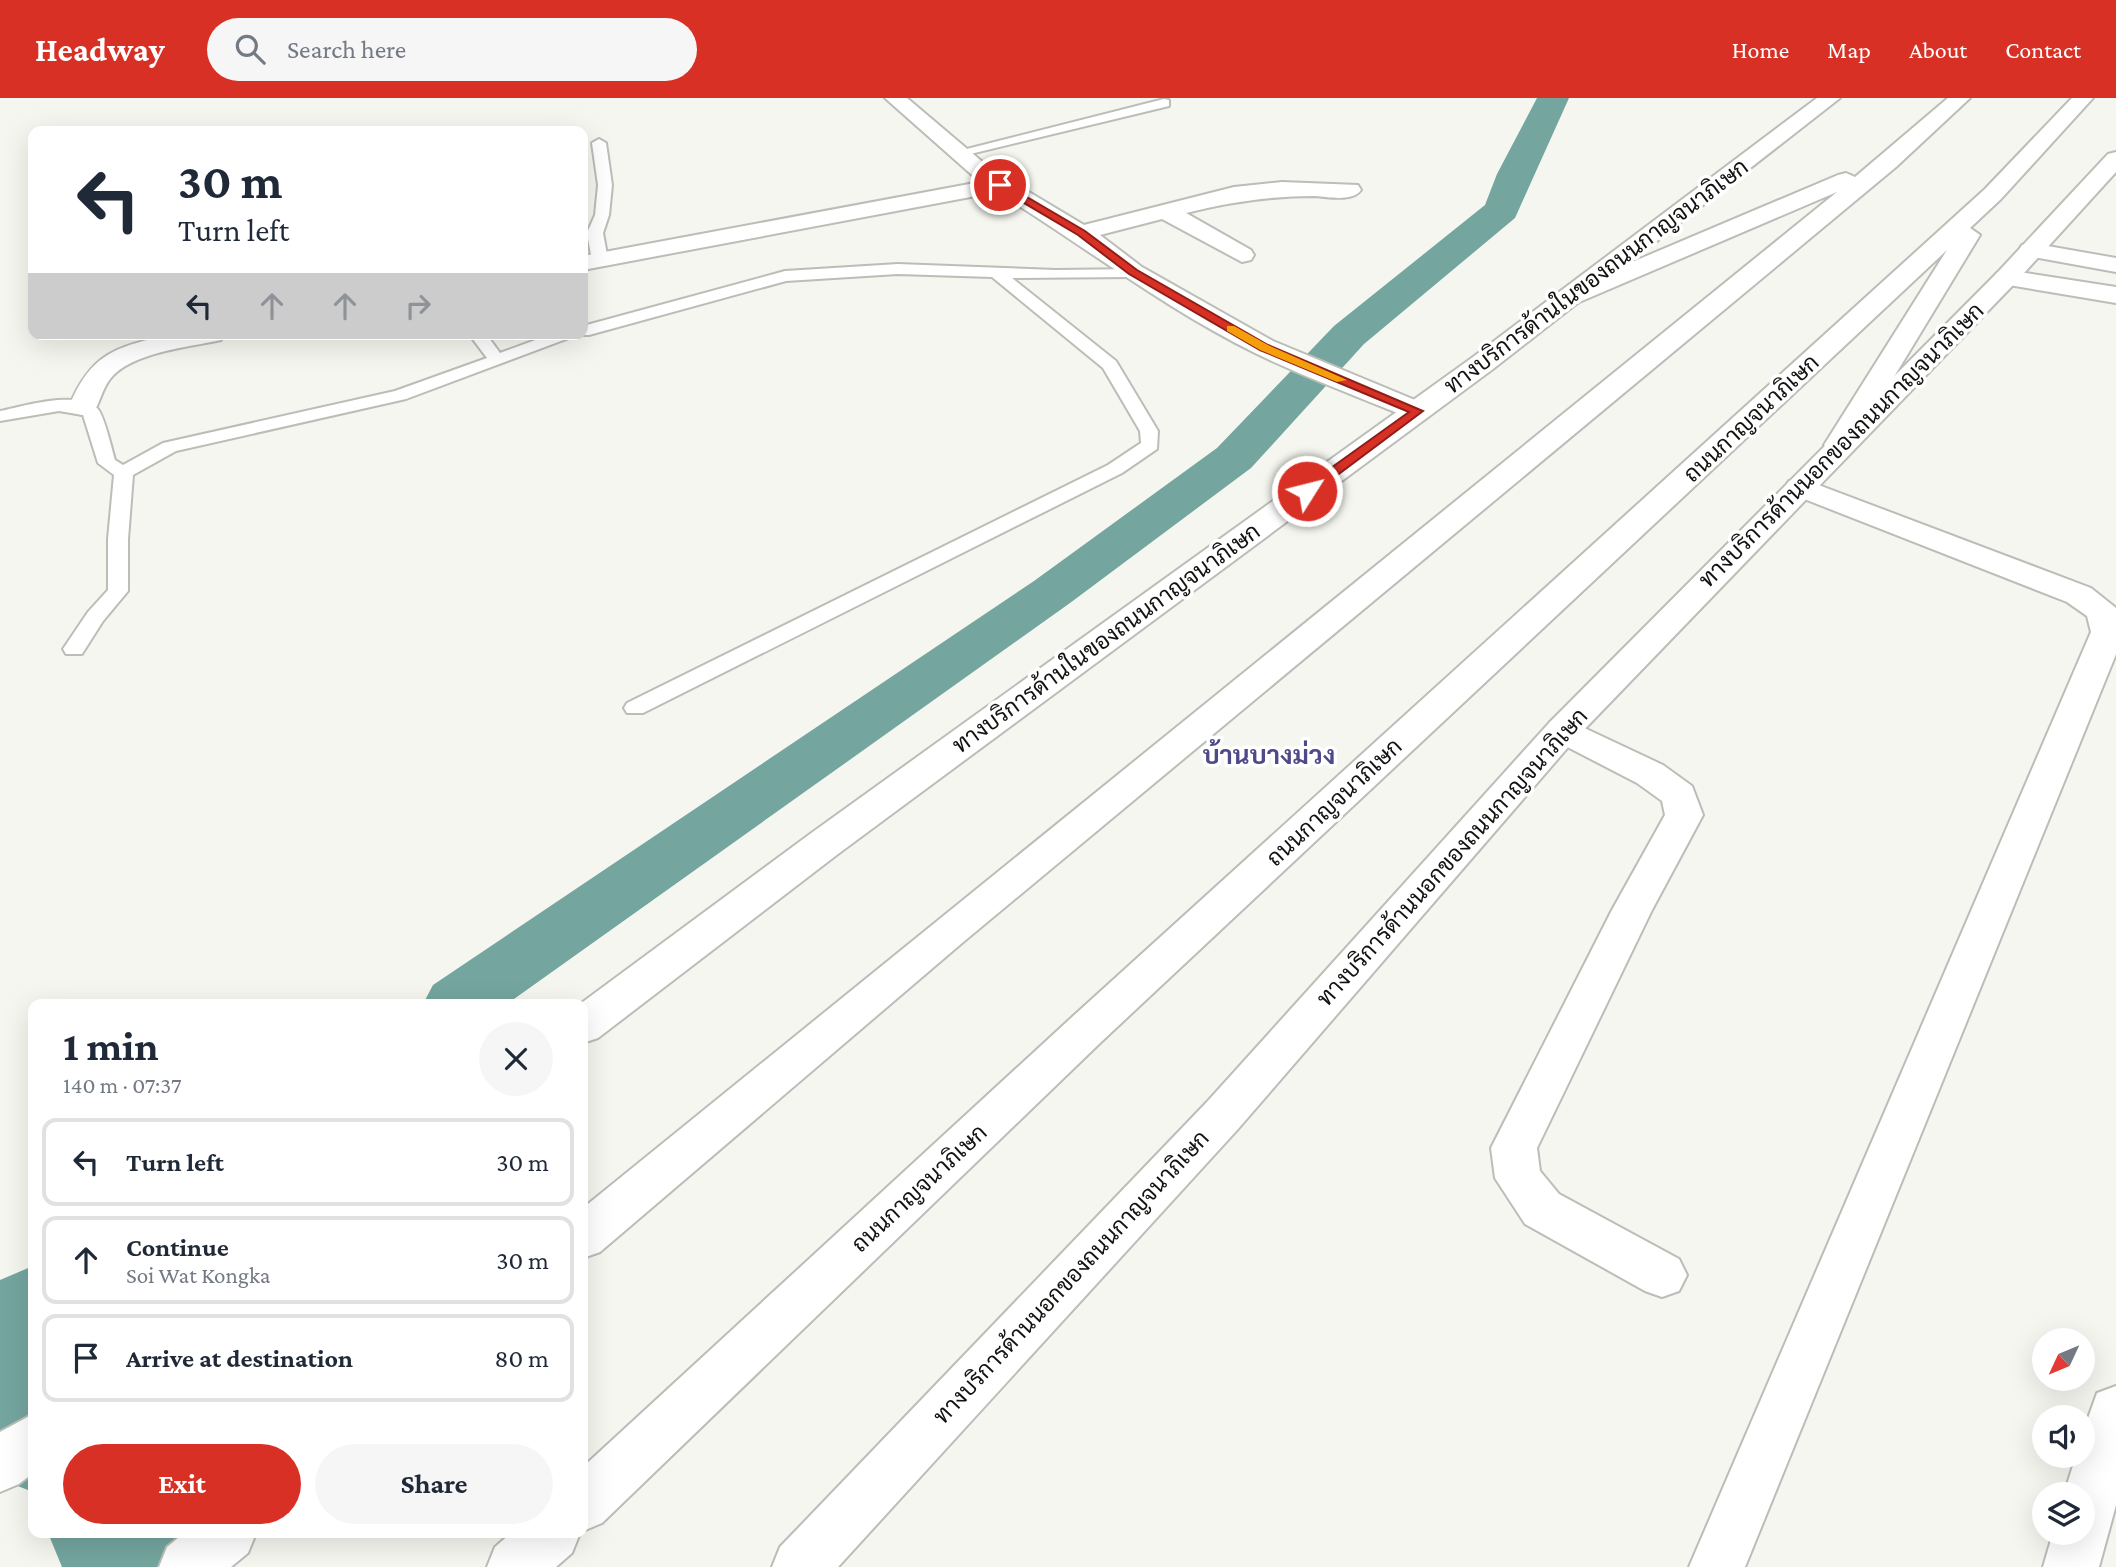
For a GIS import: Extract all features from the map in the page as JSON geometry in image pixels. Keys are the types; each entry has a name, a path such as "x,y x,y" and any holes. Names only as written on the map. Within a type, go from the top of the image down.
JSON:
{"main road":[{"path":"895,98 958,153 1000,185 1081,233 1133,272 1264,347 1417,411"},
{"name":"ทางบริการด้านในของถนนกาญจนาภิเษก","path":"588,1022 824,844 1417,411 1830,98"},
{"path":"588,1233 948,932 1888,162 1960,98"},
{"name":"ถนนกาญจนาภิเษก","path":"588,1499 1085,1031 1993,194 2083,98"},
{"path":"1568,298 1888,162"},
{"name":"ทางบริการด้านนอกของถนนกาญจนาภิเษก","path":"800,1567 1222,1116 1563,730 2112,169"},
{"path":"591,262 1000,185"},
{"path":"1081,233 1234,194 1282,189 1350,190"},
{"path":"1839,445 1993,194"},
{"path":"1164,211 1242,255"},
{"path":"2031,250 2116,265"},
{"path":"2006,278 2116,295"},
{"path":"83,407 97,375 126,357 152,346 182,340"},
{"path":"1717,1567 2108,632 2102,612 2079,595 1800,486"},
{"path":"1563,730 1650,774 1679,796 1684,815 1632,911 1514,1148 1518,1178 1542,1209 1662,1275"},
{"path":"2095,1483 2116,1411"},
{"path":"0,1465 28,1444"},
{"path":"187,1567 222,1538"},
{"path":"516,1567 547,1538"},
{"path":"2071,1567 2077,1545"}],"lane":[{"path":"958,153 1164,103"},
{"path":"591,262 595,233 602,215 605,185 599,143"},
{"path":"588,330 785,276 898,269 961,269 996,273 1133,272"},
{"path":"635,708 1115,469 1150,445 1149,431 1110,365 996,273"},
{"path":"482,340 497,360"},
{"path":"74,649 95,617 118,591 118,540 124,473 142,460 170,447 400,395 552,340"},
{"path":"0,416 45,408 83,407 91,412 107,463 124,473"}],"waterway":[{"path":"464,999 1052,592 1234,458 1349,335 1502,210 1515,174 1553,98"},
{"path":"0,1326 28,1306"},
{"path":"0,1382 28,1416"},
{"path":"128,1538 152,1567"}],"slow traffic":[{"path":"1231,328 1264,347 1341,380"}],"district":[{"name":"บ้านบางม่วง","path":"1269,755"}],"route":[{"path":"1000,185 1081,233 1133,272 1264,347 1417,411 1307,491"}]}
